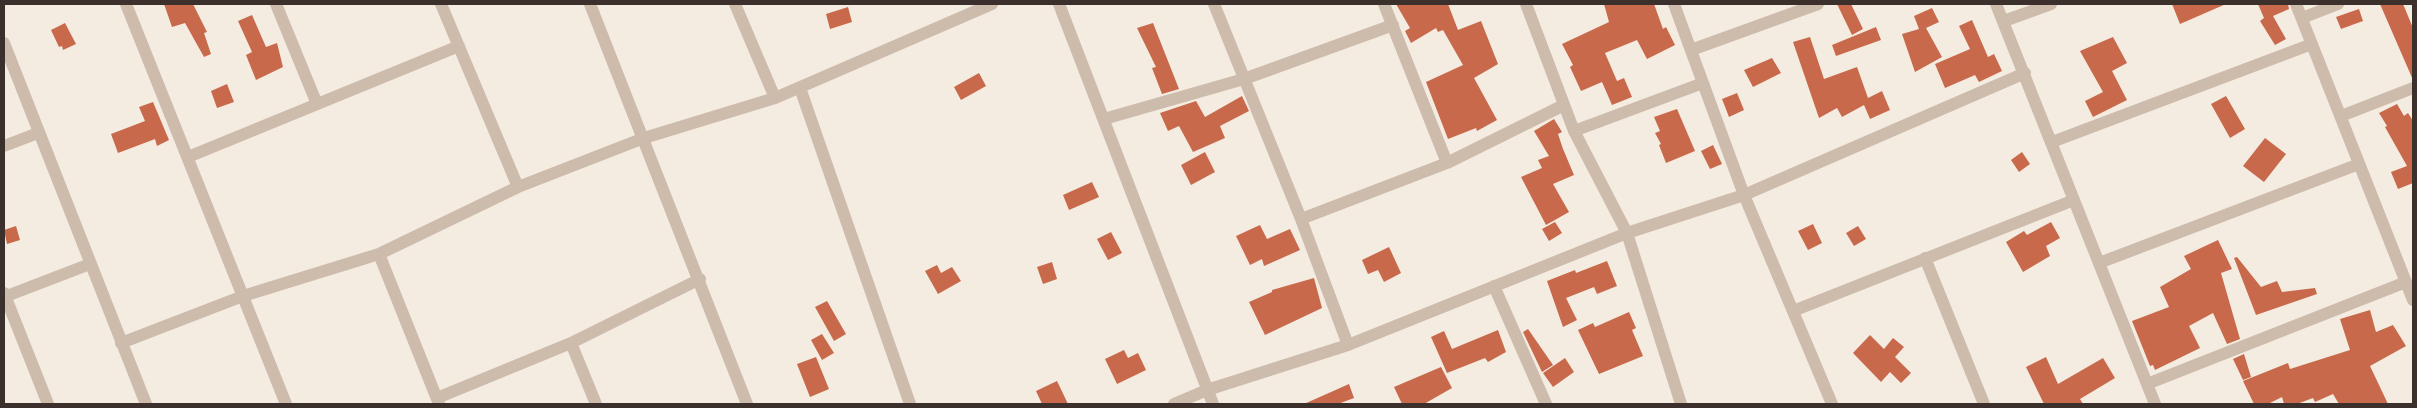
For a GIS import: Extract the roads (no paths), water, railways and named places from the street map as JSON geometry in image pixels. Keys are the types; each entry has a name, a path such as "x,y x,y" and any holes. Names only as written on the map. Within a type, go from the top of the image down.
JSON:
{"street":[{"path":"126,4 286,404"},
{"path":"276,4 317,104"},
{"path":"441,4 518,188"},
{"path":"590,4 700,279 747,404"},
{"path":"736,4 776,98"},
{"path":"121,343 243,296 379,254 518,188 644,138 776,98 992,4"},
{"path":"1059,4 1206,390 1213,404"},
{"path":"1214,4 1301,219 1348,345"},
{"path":"1384,4 1447,163"},
{"path":"1526,4 1574,132 1628,233 1681,404"},
{"path":"1674,4 1744,195 1832,404"},
{"path":"1691,50 1818,4"},
{"path":"1996,4 2155,404"},
{"path":"2004,21 2051,4"},
{"path":"2296,4 2413,300"},
{"path":"2302,18 2338,4"},
{"path":"1104,119 1244,79 1393,25"},
{"path":"4,43 146,404"},
{"path":"2052,142 2312,44"},
{"path":"188,157 459,46"},
{"path":"1174,404 1206,390 1348,345 1628,233 1744,195 2024,73"},
{"path":"1574,132 1703,83"},
{"path":"800,88 910,404"},
{"path":"2341,116 2413,88"},
{"path":"1301,219 1447,163 1564,105"},
{"path":"4,146 38,133"},
{"path":"2099,263 2360,164"},
{"path":"1793,311 2074,200"},
{"path":"379,254 438,401 571,343 700,279"},
{"path":"1925,258 1984,404"},
{"path":"48,404 4,295 90,264"},
{"path":"2147,384 2406,282"},
{"path":"1494,286 1546,404"},
{"path":"571,343 596,404"}]}
